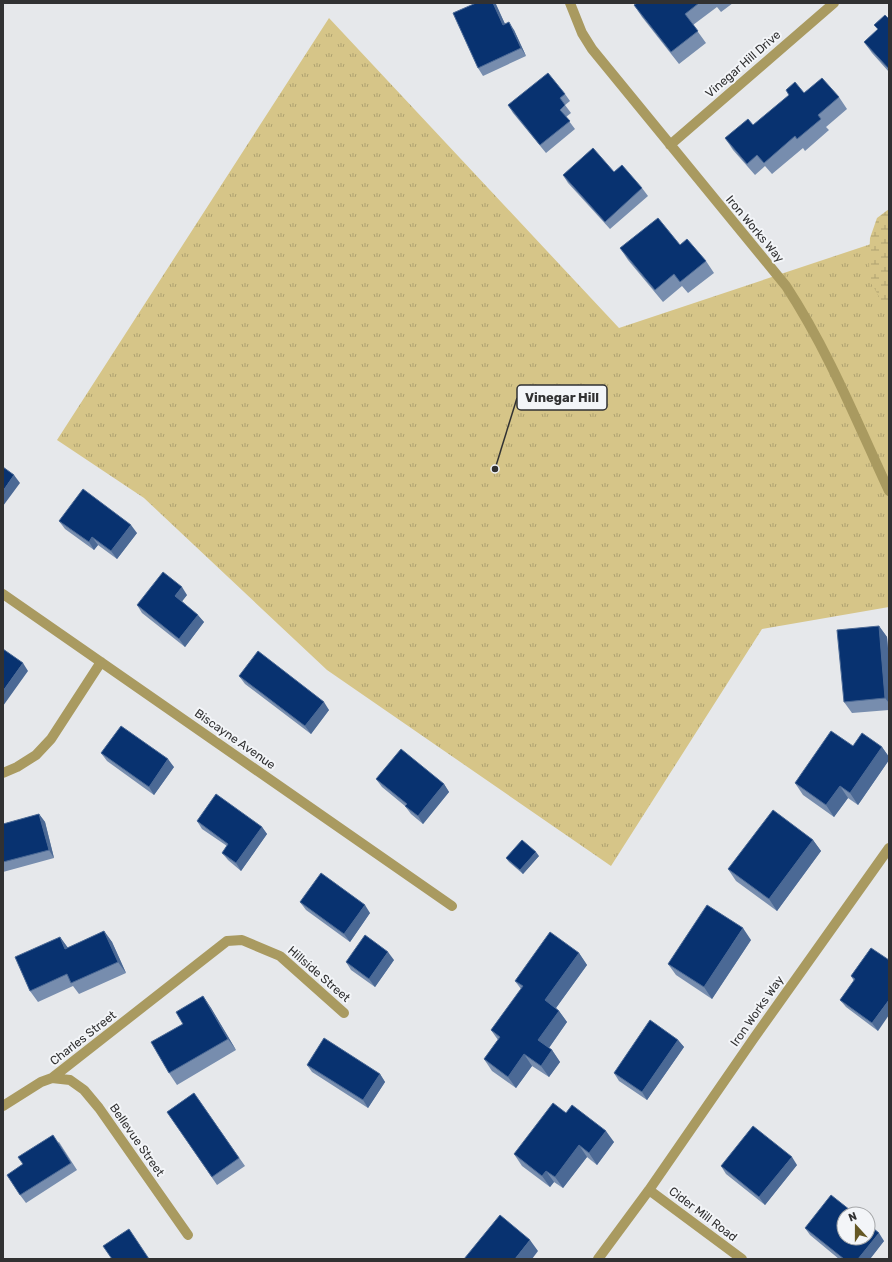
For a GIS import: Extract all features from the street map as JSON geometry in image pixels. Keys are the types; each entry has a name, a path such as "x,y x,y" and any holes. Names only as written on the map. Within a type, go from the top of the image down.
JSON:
{"street":[{"name":"Iron Works Way","path":"570,3 582,33 592,49 786,286 805,315 827,357 889,491"},
{"name":"Vinegar Hill Drive","path":"670,145 834,3"},
{"name":"Biscayne Avenue","path":"3,594 452,906"},
{"path":"3,773 17,767 36,755 46,744 101,662"},
{"name":"Iron Works Way","path":"598,1259 649,1190 754,1038 889,848"},
{"name":"Hillside Street","path":"155,998 227,941 242,940 280,956 344,1013"},
{"name":"Charles Street","path":"3,1106 41,1082 52,1078 155,998"},
{"name":"Bellevue Street","path":"52,1078 70,1080 84,1090 99,1108 188,1235"},
{"name":"Cider Mill Road","path":"649,1190 742,1259"}],"green space":[{"path":"329,18 619,328 889,238 889,607 762,629 611,866 327,670 144,498 57,440"},
{"path":"889,209 889,314 870,281 869,261 870,238 877,218"}],"building":[{"path":"476,3 493,3 503,25 509,22 521,48 478,68 453,13"},
{"path":"637,3 699,3 685,14 698,31 671,52 634,5"},
{"path":"885,15 889,19 889,69 864,42 878,29 874,25"},
{"path":"548,73 565,94 560,98 565,105 560,110 570,121 540,145 508,105"},
{"path":"822,78 839,97 818,115 821,119 797,139 795,136 764,163 757,155 747,164 725,138 748,119 753,125 789,95 786,90 795,82 804,93"},
{"path":"593,148 614,172 622,165 642,188 605,222 563,175"},
{"path":"658,218 680,245 687,239 706,261 680,282 674,274 655,290 620,248"},
{"path":"3,467 14,475 3,491"},
{"path":"83,489 131,525 111,551 92,537 89,542 59,521"},
{"path":"163,572 182,587 175,596 198,615 179,639 137,605"},
{"path":"879,626 885,698 844,702 837,630"},
{"path":"3,649 23,663 3,691"},
{"path":"258,651 324,702 305,726 239,676"},
{"path":"121,726 168,759 149,787 101,753"},
{"path":"831,731 853,746 862,733 882,747 850,793 840,786 826,805 795,783"},
{"path":"401,749 444,784 418,816 405,806 407,804 376,779"},
{"path":"216,794 262,827 236,863 222,853 228,844 197,821"},
{"path":"773,810 813,840 769,899 728,869"},
{"path":"39,814 49,850 3,862 3,824"},
{"path":"522,840 536,852 520,870 506,858"},
{"path":"321,873 365,905 344,934 300,902"},
{"path":"707,905 743,928 704,987 668,964"},
{"path":"104,931 118,962 71,983 67,974 30,991 15,957 60,937 65,949"},
{"path":"550,932 579,953 545,1000 559,1011 538,1040 552,1050 541,1066 524,1054 508,1077 484,1059 500,1037 491,1030 523,986 515,981"},
{"path":"365,935 388,952 369,979 346,962"},
{"path":"871,948 889,960 889,1000 872,1023 840,1000 855,979 851,976"},
{"path":"203,996 228,1039 169,1073 151,1042 183,1024 176,1012"},
{"path":"650,1020 678,1040 642,1092 614,1073"},
{"path":"324,1038 380,1074 363,1100 307,1065"},
{"path":"194,1093 239,1158 212,1177 167,1112"},
{"path":"553,1103 566,1113 572,1105 606,1131 589,1153 579,1145 555,1177 546,1171 542,1176 514,1154"},
{"path":"753,1126 792,1157 759,1197 721,1166"},
{"path":"53,1135 71,1163 20,1195 7,1175 23,1164 18,1157"},
{"path":"831,1195 845,1206 836,1206 836,1246 868,1246 858,1259 844,1259 805,1228"},
{"path":"500,1215 530,1240 515,1259 464,1259"},
{"path":"129,1229 149,1259 112,1259 103,1246"}],"place":[{"name":"Vinegar Hill","path":"495,469"}]}
